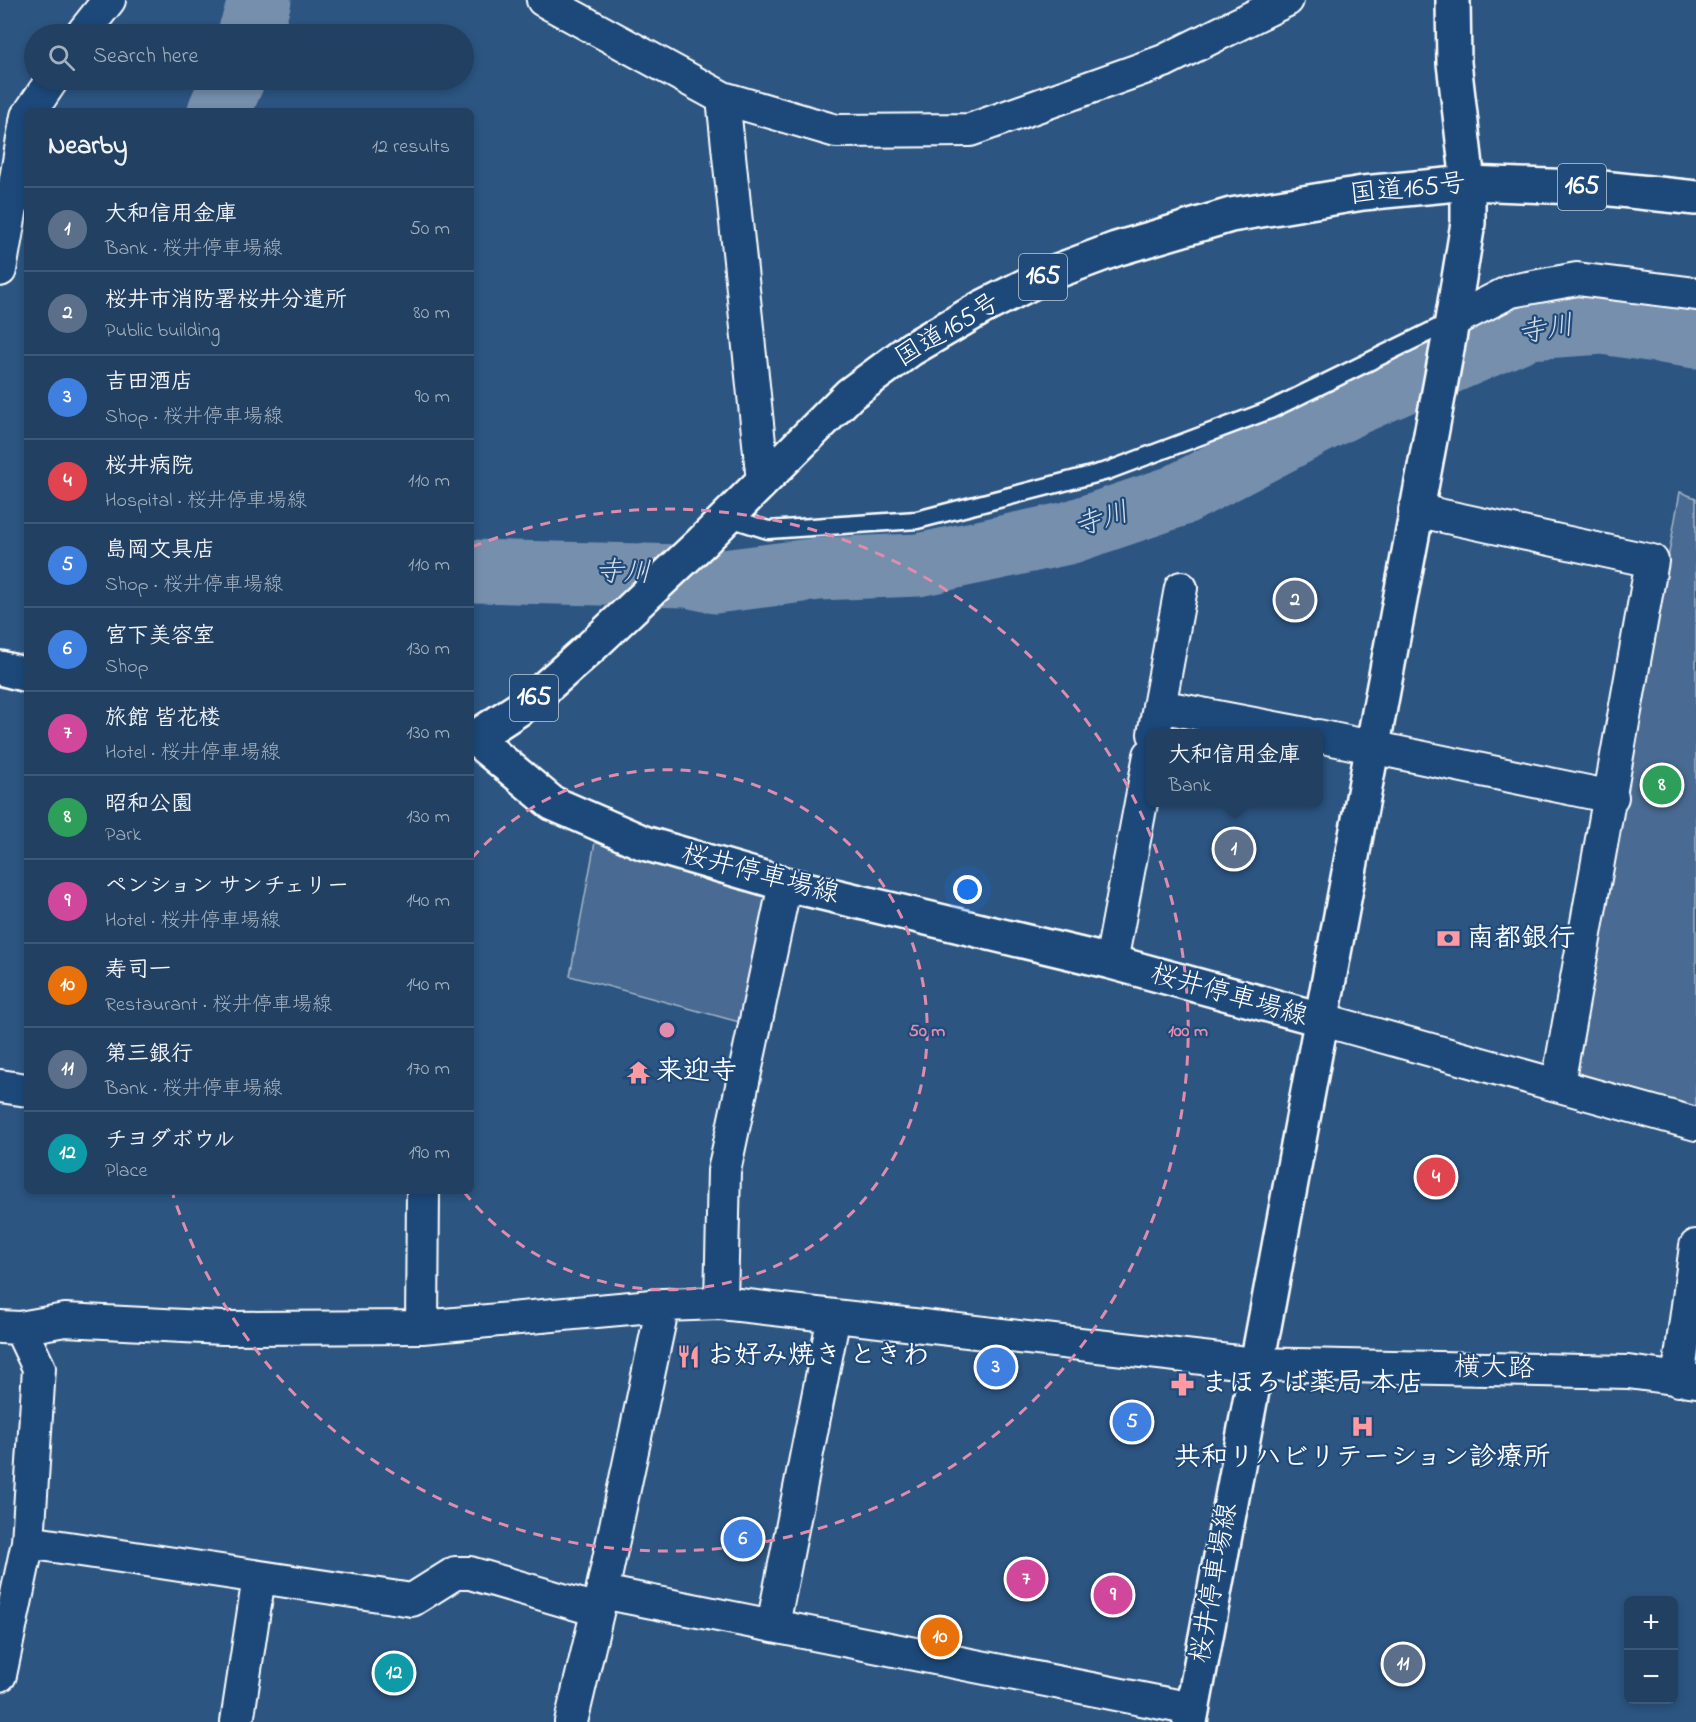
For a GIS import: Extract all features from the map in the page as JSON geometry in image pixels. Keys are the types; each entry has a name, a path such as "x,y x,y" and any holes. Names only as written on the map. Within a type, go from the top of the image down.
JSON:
{"main road":[{"path":"1320,1019 1451,327 1468,223 1468,183 1454,63 1453,0"},
{"name":"国道165号","path":"474,744 528,703 591,647 701,543 850,394 911,349 983,307 1049,274 1116,249 1231,215 1363,193 1468,183 1602,188 1696,198"},
{"path":"0,668 24,674"},
{"name":"桜井停車場線","path":"474,746 552,803 644,843 785,884 1111,962 1320,1019 1191,1716"}],"street":[{"path":"543,0 723,98 836,131 970,130 1164,61 1287,0"},
{"path":"33,108 45,90"},
{"path":"723,98 763,481"},
{"path":"0,270 24,133"},
{"path":"1451,327 1511,291 1576,279 1696,294"},
{"path":"1415,510 1652,561 1612,797 1558,1084"},
{"path":"1181,588 1156,720 1252,729"},
{"path":"1323,737 1612,797"},
{"path":"1111,962 1146,776"},
{"path":"721,1302 724,1171 785,884"},
{"path":"1320,1019 1696,1124"},
{"path":"0,1086 24,1090"},
{"path":"422,1327 423,1194"},
{"path":"1687,1380 1696,1246"},
{"name":"横大路","path":"10,1328 65,1320 223,1328 422,1327 663,1305 721,1302 1255,1364 1628,1372 1687,1380"},
{"path":"571,1722 600,1601 663,1305"},
{"path":"772,1625 834,1316"},
{"path":"0,1675 28,1542 39,1368 10,1328"},
{"path":"28,1542 412,1600 455,1573 470,1573 600,1601 772,1625 1191,1716"},
{"path":"237,1722 259,1577"}],"lane":[{"path":"727,517 768,530 917,520 1107,471 1270,410 1451,327"}],"shaded area":[{"path":"1680,492 1696,498 1696,1110 1575,1072"},
{"path":"595,842 771,891 754,1026 570,976"}],"waterway":[{"name":"寺川","path":"252,24 260,0"},
{"name":"寺川","path":"220,108 228,90"},
{"name":"寺川","path":"474,571 687,576 715,582 819,569 918,565 1068,533 1177,496 1349,406 1528,328 1603,323 1696,337"}],"place":[{"name":"桜井市消防署桜井分遣所","path":"1295,600"},
{"name":"昭和公園","path":"1662,785"},
{"name":"大和信用金庫","path":"1234,849"},
{"name":"南都銀行","path":"1449,939"},
{"name":"来迎寺","path":"638,1072"},
{"name":"桜井病院","path":"1436,1177"},
{"name":"お好み焼き ときわ","path":"689,1356"},
{"name":"吉田酒店","path":"996,1367"},
{"name":"まほろば薬局 本店","path":"1183,1384"},
{"name":"島岡文具店","path":"1132,1422"},
{"name":"共和リハビリテーション診療所","path":"1362,1426"},
{"name":"宮下美容室","path":"743,1539"},
{"name":"旅館 皆花楼","path":"1026,1579"},
{"name":"ペンション サンチェリー","path":"1113,1595"},
{"name":"寿司一","path":"940,1637"},
{"name":"第三銀行","path":"1403,1664"},
{"name":"チヨダボウル","path":"394,1673"}]}
